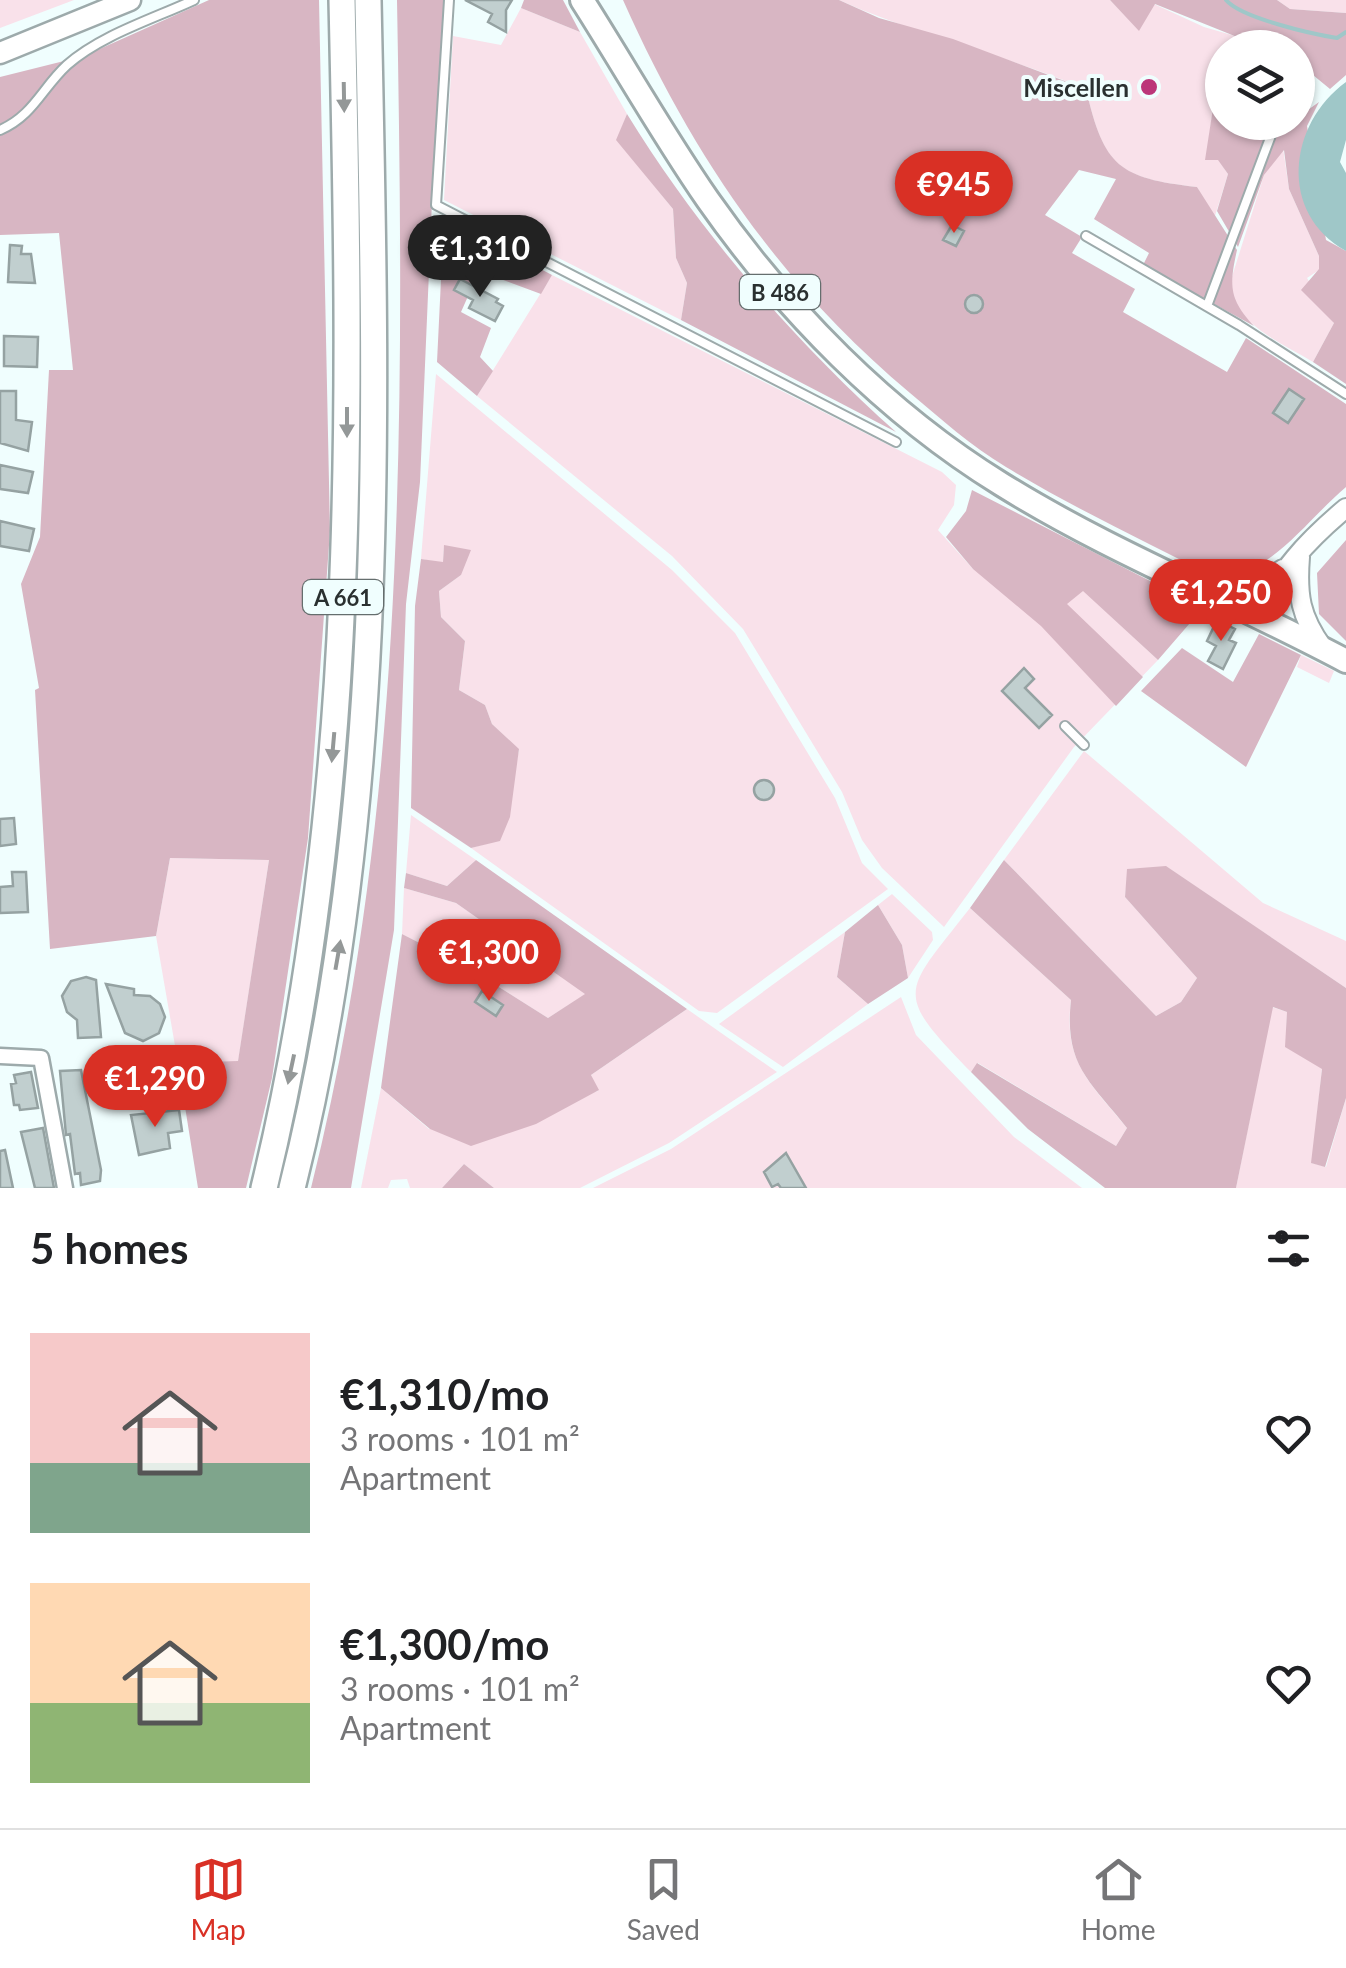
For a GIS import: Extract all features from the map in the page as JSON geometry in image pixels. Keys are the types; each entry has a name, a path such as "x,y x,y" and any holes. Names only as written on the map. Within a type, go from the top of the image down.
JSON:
{"highway":[{"name":"A 661","path":"264,1188 297,1039 314,932 337,699 348,430 342,0"},
{"name":"A 661","path":"292,1188 342,935 368,644 374,342 368,0"}],"main road":[{"path":"2,52 130,0"},
{"name":"B 486","path":"582,0 709,202 796,310 860,374 923,428 999,483 1346,661"},
{"name":"B 486","path":"599,0 618,54"}],"street":[{"path":"1220,598 1252,588 1300,557 1346,508"},
{"path":"1264,620 1288,597 1300,557"},
{"path":"1300,557 1298,599 1307,626 1322,648"},
{"path":"0,1056 41,1058 65,1188"}],"lane":[{"path":"0,130 27,114 67,65 88,50 194,0"},
{"path":"449,0 436,205 896,442"},
{"path":"1208,306 1269,140"},
{"path":"1086,236 1208,306 1346,394"},
{"path":"1066,726 1084,745"}],"shaded area":[{"path":"0,0 74,0 0,28"},
{"path":"209,0 319,0 330,531 308,838 272,1078 246,1188 198,1188 178,1063 238,1061 269,860 170,858 156,936 50,949 35,690 39,688 21,584 40,537 49,370 73,370 59,233 0,235 0,77 84,56"},
{"path":"397,0 446,0 432,201 420,482 406,604 394,930 351,1188 311,1188 343,1042 366,895 383,747 398,448"},
{"path":"524,0 563,0 580,32 521,8"},
{"path":"623,0 839,0 879,18 953,39 1086,89 1100,136 1119,164 1149,179 1197,187 1237,250 1233,291 1254,326 1143,265 1149,253 1094,219 1116,179 1079,170 1045,215 1082,237 1072,253 1135,289 1123,312 1227,372 1246,338 1346,404 1346,487 1273,555 1240,575 1220,580 993,459 863,351 780,262 710,164"},
{"path":"839,0 1110,0 1139,30 1154,4 1214,30 1205,30 1206,160 1218,159 1228,174 1214,219 1197,187 1149,179 1119,164 1100,136 1086,89"},
{"path":"1110,0 1277,0 1290,9 1346,13 1346,75 1330,89 1315,77 1315,30 1220,30 1155,4 1139,31"},
{"path":"1277,0 1346,0 1346,13 1290,9"},
{"path":"521,8 580,32 627,114 617,140 673,209 676,258 687,283 681,320 444,200 453,36 501,45"},
{"path":"627,114 685,200 750,282 821,360 896,432 681,320 687,283 676,258 673,209 616,140"},
{"path":"1208,140 1309,140 1326,240 1346,251 1346,384 1313,362 1334,323 1301,290 1319,269 1319,256 1289,189 1284,150 1264,175 1238,247 1217,211 1228,174 1218,160 1205,160"},
{"path":"1283,148 1289,189 1319,256 1319,270 1307,278 1334,323 1313,362 1251,322 1241,312 1229,286 1264,175"},
{"path":"444,218 552,275 541,294 490,275 477,276 461,312 491,328 480,357 493,371 477,396 437,362"},
{"path":"552,275 942,472 956,485 954,505 938,530 973,569 1083,590 1158,660 1074,747 944,927 882,868 862,840 842,792 743,629 672,556 477,396"},
{"path":"436,374 672,570 735,633 835,798 862,863 888,889 717,1013 699,1011 471,848 500,840 519,750 492,724 485,705 459,690 465,641 441,617 439,591 461,575 444,546 443,563 421,559"},
{"path":"972,490 1203,608 1158,660 1083,591 1067,604 1143,677 1116,706 1041,626 973,569 946,537 966,511"},
{"path":"1346,540 1346,641 1319,614 1317,573"},
{"path":"444,545 471,550 461,575 439,591 441,617 465,641 459,690 485,705 492,724 519,749 510,817 500,841 471,848 411,808 415,606 421,559 443,562"},
{"path":"1259,634 1301,655 1246,767 1141,691 1182,648 1233,682"},
{"path":"1301,655 1334,671 1329,683 1297,667"},
{"path":"1084,751 1263,903 1346,941 1346,988 1167,867 1128,869 1125,897 1197,978 1181,1002 1156,1016 1004,860"},
{"path":"411,815 476,860 447,886 406,873"},
{"path":"170,858 269,860 238,1062 178,1063 156,936"},
{"path":"476,860 687,1009 591,1075 599,1090 536,1124 471,1146 430,1129 381,1088 402,934 467,967 548,1018 585,994 456,903 404,888 406,873 447,886"},
{"path":"1004,860 1156,1016 1181,1002 1197,978 1125,897 1127,869 1166,866 1346,988 1346,1098 1325,1167 1311,1163 1322,1069 1285,1047 1287,1012 1273,1007 1236,1188 1105,1188 1028,1129 971,1072 977,1063 1116,1146 1127,1128 1082,1070 1071,1041 1071,1000 970,908"},
{"path":"404,888 456,903 586,994 548,1018 467,967 402,934"},
{"path":"892,894 932,932 933,940 908,978 902,945 878,905"},
{"path":"878,905 902,945 908,978 868,1004 837,977 845,932"},
{"path":"970,908 1071,1000 1075,1056 1091,1084 1127,1128 1116,1146 978,1063 971,1072 928,1024 918,1007 920,976"},
{"path":"845,932 837,977 868,1004 783,1067 719,1024"},
{"path":"901,997 916,1035 1014,1137 1082,1188 593,1188 671,1149"},
{"path":"1272,1007 1287,1012 1286,1047 1322,1068 1312,1163 1326,1167 1346,1098 1346,1188 1236,1188"},
{"path":"687,1009 777,1072 669,1143 580,1188 494,1188 464,1164 442,1188 410,1188 407,1179 391,1180 388,1188 361,1188 381,1088 429,1129 598,1091 591,1075"},
{"path":"464,1164 494,1188 442,1188"}],"water":[{"path":"1346,82 1346,140 1340,162 1346,173 1346,251 1324,235 1309,214 1301,192 1303,144 1305,140 1315,140 1315,117"}],"building":[{"path":"465,0 512,0 506,10 506,32 488,22 492,14"},
{"path":"952,225 964,231 956,246 943,240"},
{"path":"10,245 22,246 21,254 31,254 35,283 8,282"},
{"path":"460,279 498,299 496,302 503,306 495,321 469,308 473,300 454,290"},
{"path":"974,295 981,297 981,311 974,313 967,311 965,304 967,297"},
{"path":"4,336 38,337 37,367 4,366"},
{"path":"1289,389 1304,399 1288,423 1273,413"},
{"path":"0,391 16,391 16,420 32,422 28,451 0,443"},
{"path":"0,465 33,472 28,493 0,489"},
{"path":"0,521 34,529 29,551 0,546"},
{"path":"1217,620 1235,629 1229,640 1236,643 1223,669 1208,661 1216,646 1207,641"},
{"path":"1024,668 1034,679 1025,688 1052,715 1039,728 1002,691"},
{"path":"764,780 774,790 764,800 754,790"},
{"path":"14,818 16,844 0,846 0,819"},
{"path":"12,872 26,872 28,912 0,913 0,887 13,886"},
{"path":"86,977 96,980 101,1037 78,1038 77,1020 67,1012 62,996 71,981"},
{"path":"106,984 134,989 134,995 150,996 160,1004 165,1017 159,1033 143,1041 125,1033"},
{"path":"482,991 503,1005 496,1016 475,1002"},
{"path":"81,1070 101,1170 100,1181 81,1185 80,1173 75,1174 70,1134 66,1135 60,1071"},
{"path":"31,1072 38,1108 20,1110 19,1105 14,1105 11,1084 16,1083 14,1075"},
{"path":"179,1110 182,1131 168,1133 170,1148 139,1155 131,1115"},
{"path":"43,1128 54,1188 35,1188 21,1132"},
{"path":"5,1150 13,1188 0,1188 0,1151"},
{"path":"786,1153 806,1188 781,1188 778,1184 772,1187 764,1172"}],"waterway":[{"path":"1226,0 1246,13 1295,29 1337,38 1346,32"}],"place":[{"name":"Miscellen","path":"1149,87"}]}
